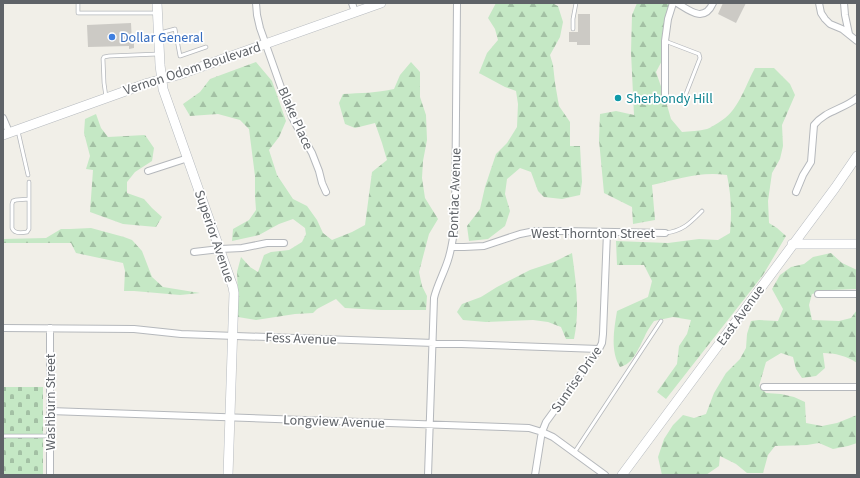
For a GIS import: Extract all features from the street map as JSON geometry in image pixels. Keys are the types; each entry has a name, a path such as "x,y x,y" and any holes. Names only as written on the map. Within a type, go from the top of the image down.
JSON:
{"main road":[{"name":"Superior Avenue","path":"157,3 159,54 165,97 188,158 234,293 228,475"},
{"name":"Vernon Odom Boulevard","path":"10,132 106,97 178,75 381,3"},
{"name":"East Avenue","path":"622,475 857,156"},
{"path":"792,244 857,244"}],"street":[{"name":"Blake Place","path":"256,3 257,15 266,44 292,117 312,153 326,192"},
{"path":"352,3 355,12"},
{"name":"Pontiac Avenue","path":"428,475 434,298 452,247 455,225 457,3"},
{"path":"665,98 665,41 668,19 673,3"},
{"path":"677,3 687,6 694,13 700,14 710,10 713,3"},
{"path":"819,3 821,13 825,19 830,24 850,34 857,41"},
{"path":"844,3 845,15 850,34"},
{"path":"796,192 803,175 811,162 814,124 826,114 852,102 857,98"},
{"path":"3,118 10,132"},
{"path":"148,171 188,158"},
{"name":"West Thornton Street","path":"452,247 484,246 520,234 535,232 665,233"},
{"name":"Sunrise Drive","path":"535,475 538,448 542,432 551,414 602,343 607,232"},
{"path":"194,252 242,248 267,243 284,243"},
{"path":"818,294 857,294"},
{"name":"Fess Avenue","path":"3,328 134,329 181,334 599,349"},
{"name":"Washburn Street","path":"50,328 50,475"},
{"path":"764,387 857,387"},
{"name":"Longview Avenue","path":"50,411 529,428 553,437 605,475"}],"lane":[{"path":"78,3 78,13 158,14"},
{"path":"573,29 576,3"},
{"path":"158,33 175,29 180,56 206,47"},
{"path":"665,41 700,54 700,58 684,99 680,102 675,102 665,98"},
{"path":"106,97 104,83 104,57 159,54"},
{"path":"10,132 24,153 28,175"},
{"path":"29,182 29,200 29,229 27,232 15,232 12,228 13,201 29,200"},
{"path":"665,233 683,229 702,211"},
{"path":"574,453 661,321"},
{"path":"3,436 50,436"}],"green space":[{"path":"496,3 552,3 558,6 563,22 560,37 550,55 553,65 559,106 570,122 570,146 580,146 582,182 580,195 562,199 544,197 538,191 531,172 520,168 507,179 505,194 510,211 505,226 488,239 469,241 467,226 480,209 485,187 496,154 507,143 517,127 518,104 516,91 505,87 479,73 487,53 498,40 495,29 488,18"},
{"path":"637,3 673,3 665,55 656,72 671,119 682,132 707,129 725,118 736,106 755,68 774,68 790,84 795,95 782,125 783,146 780,159 772,173 768,201 769,223 786,236 763,275 666,399 657,392 677,364 679,346 687,334 691,320 673,317 654,321 635,356 628,363 620,367 614,347 614,332 617,311 648,297 652,281 644,265 617,265 616,241 668,243 699,239 718,240 730,233 730,196 727,175 699,175 652,185 655,220 633,224 632,207 604,193 599,140 600,114 616,111 634,115 631,52 632,15"},
{"path":"256,62 272,81 286,121 279,137 269,150 277,175 293,199 307,206 317,220 323,233 332,240 365,225 372,172 387,160 375,123 355,128 345,124 339,103 343,94 394,89 400,75 411,62 420,72 420,97 426,115 427,140 423,161 422,178 425,198 438,219 429,234 419,272 422,286 427,296 426,310 345,308 336,299 317,309 313,313 295,314 256,320 238,317 237,272 241,257 250,267 258,272 264,255 271,252 289,250 302,242 306,234 305,228 293,219 279,224 259,235 232,241 233,229 249,220 256,210 255,176 249,129 240,120 218,114 190,116 183,104 200,92 210,79"},
{"path":"96,114 101,128 108,137 145,135 154,148 152,161 135,172 127,182 127,193 144,199 162,217 156,227 123,224 90,212 93,170 86,169 90,156 84,133 85,119"},
{"path":"91,228 132,240 142,251 152,277 163,287 200,293 180,295 124,291 125,271 123,263 76,253 71,243 3,243 3,239 46,238 61,229"},
{"path":"572,253 577,307 574,339 566,339 561,327 548,322 533,320 486,322 463,320 457,312 462,304 481,297 530,270 554,262"},
{"path":"831,253 842,263 857,270 857,289 830,290 812,294 809,305 812,320 839,321 851,318 857,310 857,363 841,355 823,353 825,368 816,376 802,378 796,369 793,357 781,353 766,362 759,386 766,393 794,397 805,402 806,423 822,426 837,423 857,415 857,443 833,449 819,443 775,446 768,455 763,473 747,473 736,464 720,456 719,466 706,475 662,475 658,457 664,439 673,425 683,415 694,418 706,414 714,393 726,373 740,359 746,348 747,334 751,321 778,321 783,309 772,289 780,275 791,267 804,264 813,257"},
{"path":"3,387 43,387 43,475 3,475"}],"building":[{"path":"723,3 746,3 736,23 718,14"},
{"path":"578,14 590,14 590,45 577,45 577,42 569,42 569,32 578,32"},
{"path":"131,23 132,43 134,43 134,48 129,49 129,46 88,47 87,25"}],"place":[{"name":"Dollar General","path":"112,37"},
{"name":"Sherbondy Hill","path":"618,98"}]}
